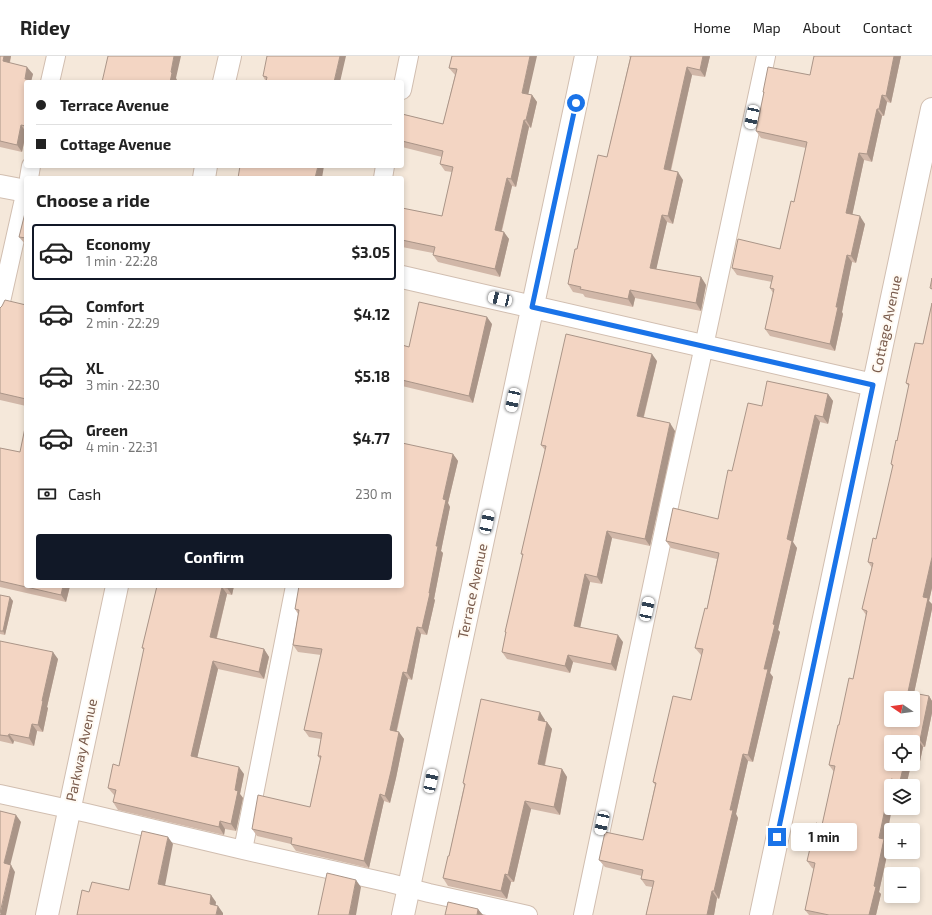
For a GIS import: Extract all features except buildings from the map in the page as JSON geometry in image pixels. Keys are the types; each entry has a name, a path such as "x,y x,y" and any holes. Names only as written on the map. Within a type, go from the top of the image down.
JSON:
{"street":[{"path":"224,80 230,56"},
{"name":"Terrace Avenue","path":"403,915 586,56"},
{"name":"Cottage Avenue","path":"761,915 932,109"},
{"path":"0,186 24,191"},
{"path":"404,277 873,385"},
{"name":"Parkway Avenue","path":"47,915 116,588"}],"lane":[{"path":"50,80 56,56"},
{"path":"404,80 409,56"},
{"path":"583,915 671,495 766,56"},
{"path":"0,306 24,200"},
{"path":"242,850 295,588"},
{"path":"0,794 528,915"}],"shaded area":[{"path":"0,56 932,56 932,915 0,915"}],"route":[{"path":"576,103 532,307 873,385 777,837"}]}
